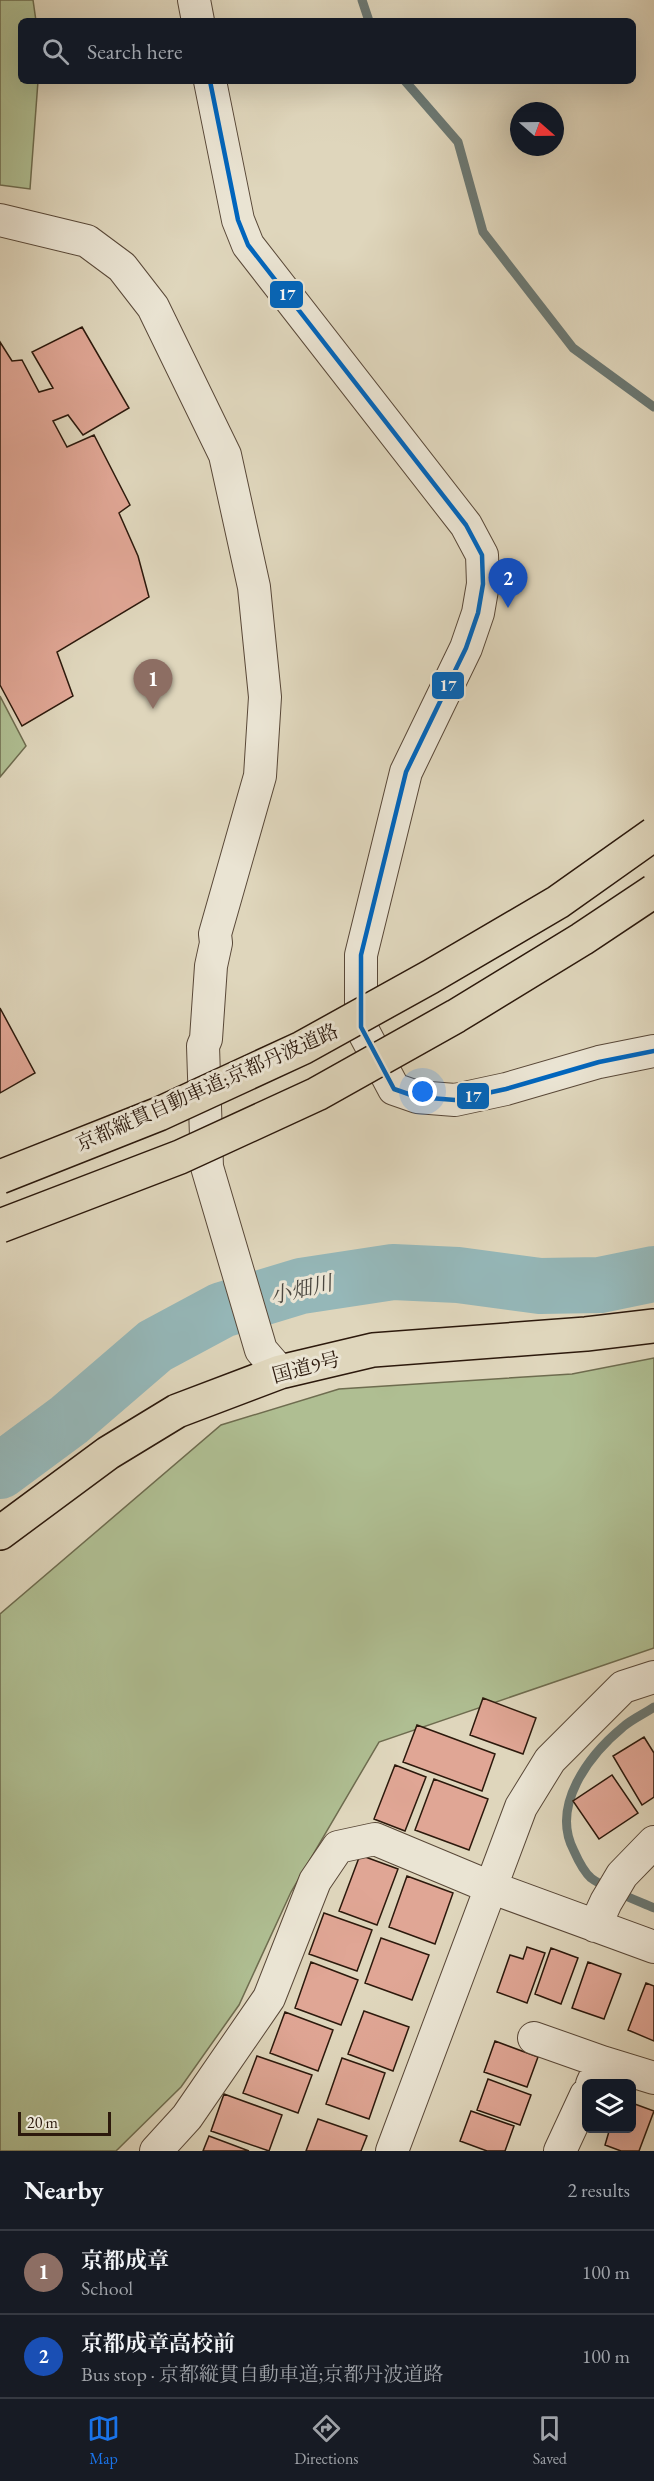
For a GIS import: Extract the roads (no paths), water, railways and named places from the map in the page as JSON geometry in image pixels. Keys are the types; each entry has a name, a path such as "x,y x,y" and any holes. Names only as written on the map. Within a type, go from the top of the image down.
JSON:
{"highway":[{"name":"京都縦貫自動車道;京都丹波道路","path":"0,1177 159,1114 302,1048 558,902 654,834"},
{"path":"0,1226 180,1157 317,1094 456,1016 582,939 654,891"},
{"name":"国道9号","path":"0,1533 108,1453 177,1411 270,1361 654,1326"}],"street":[{"path":"194,0 197,18"},
{"path":"211,84 238,220 248,245 466,525 482,555 483,584 475,622 466,648 406,772 361,955 361,1028 394,1089 417,1097 455,1101 599,1062 654,1051"},
{"path":"0,220 87,241 122,267 153,307 225,455 254,587 265,697 260,776 215,934 206,1039 203,1046 207,1167 270,1361"},
{"path":"392,2151 521,1807 550,1760 623,1687 654,1677"},
{"path":"156,2151 187,2117 269,1998 315,1881 338,1847 375,1839 490,1887 600,1914 654,1947"},
{"path":"600,1914 622,1875 654,1842"},
{"path":"534,2038 597,2073 654,2078"},
{"path":"560,2151 582,2104"}],"waterway":[{"path":"362,0 368,18"},
{"path":"408,84 458,142 483,232 573,348 654,407"},
{"name":"小畑川","path":"0,1471 69,1420 155,1346 222,1310 301,1286 393,1272 458,1275 540,1286 600,1285 654,1274"},
{"path":"654,1707 627,1724 610,1739 586,1767 570,1799 567,1817 568,1834 574,1851 588,1875 604,1886 654,1908"}],"place":[{"name":"京都成章高校前","path":"508,608"},
{"name":"京都成章","path":"153,709"}]}
